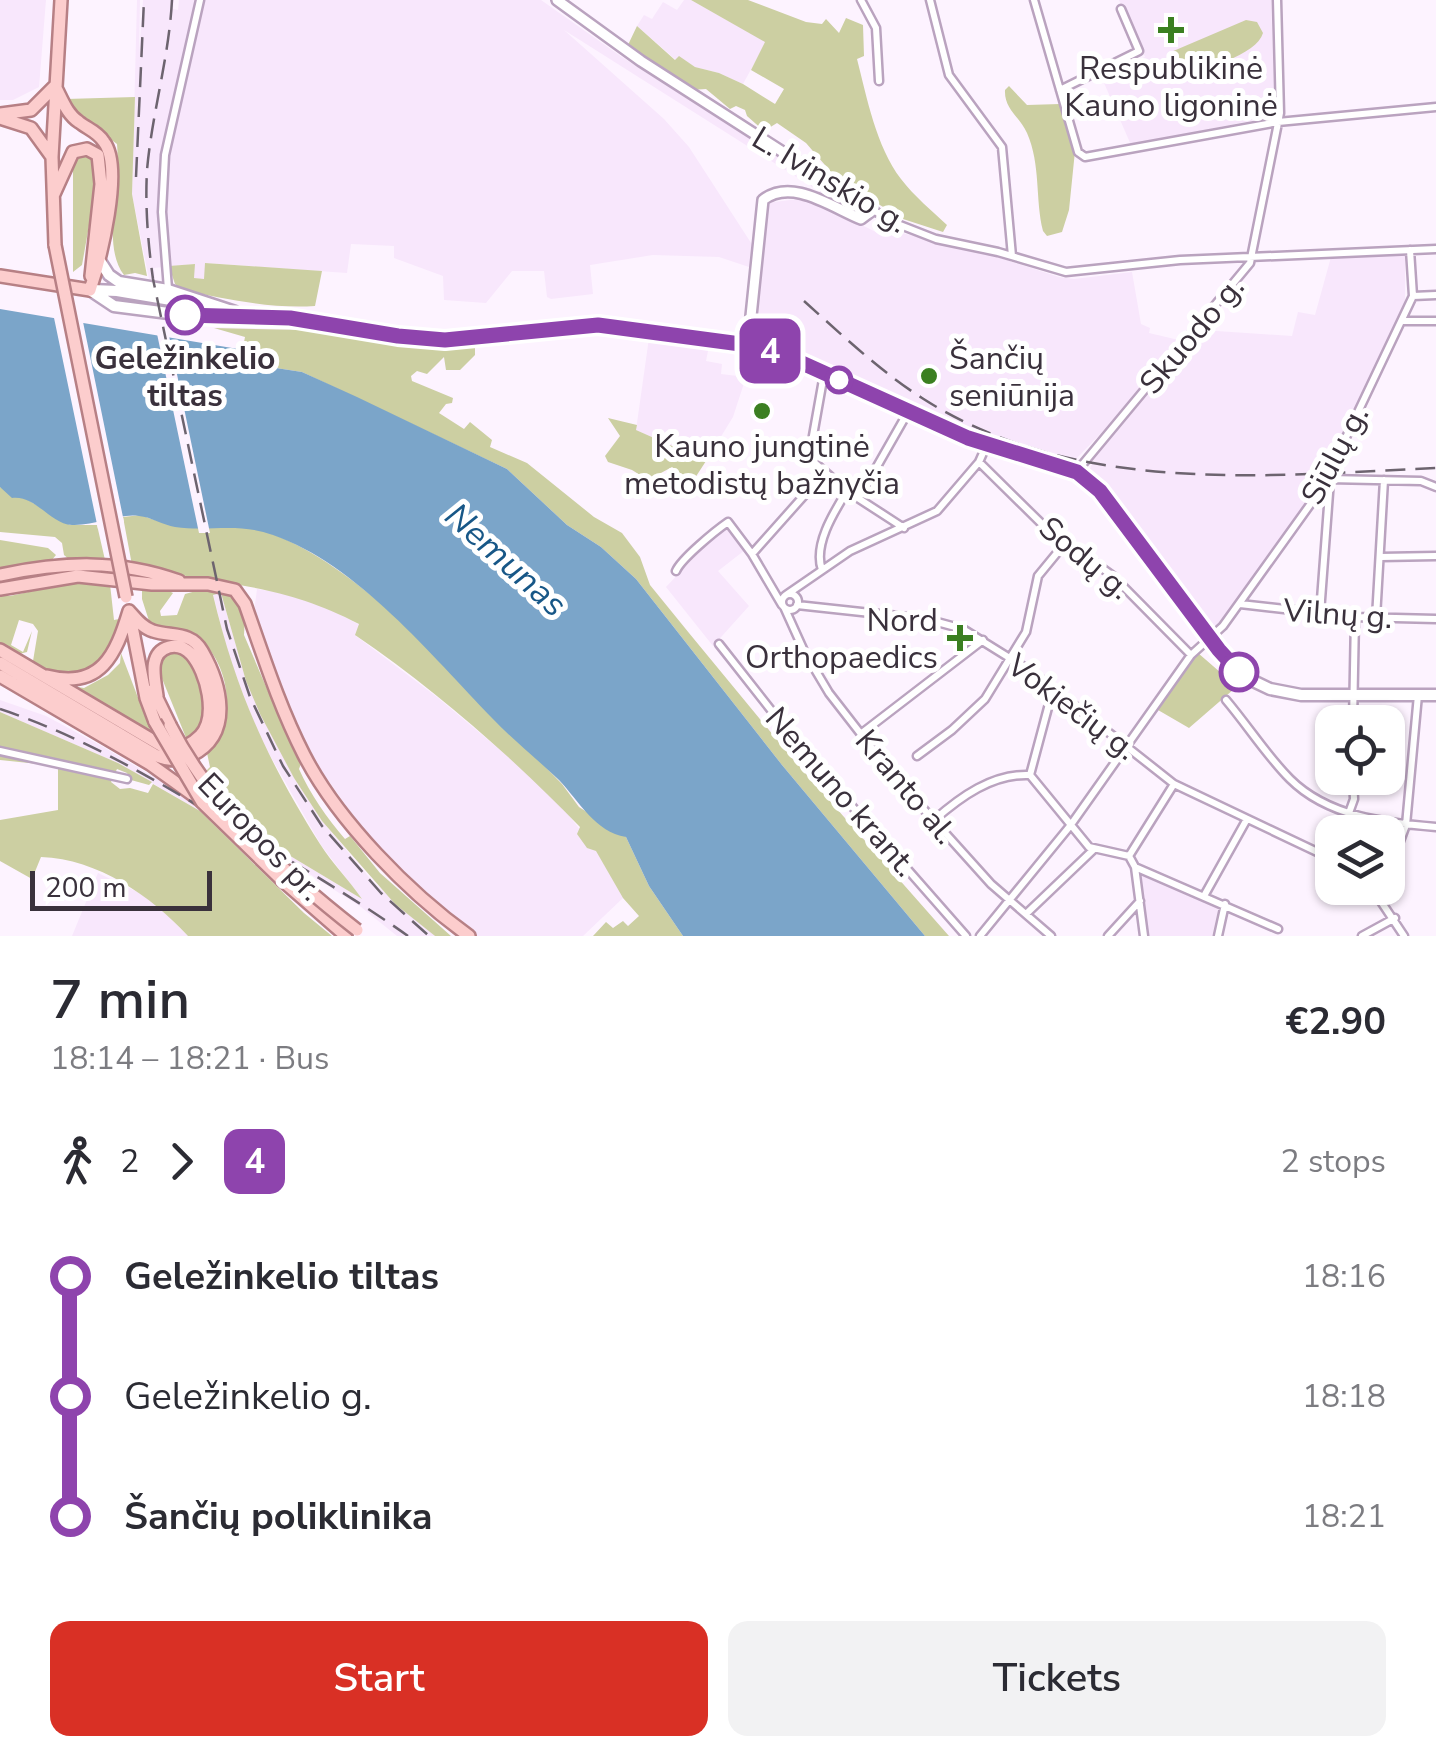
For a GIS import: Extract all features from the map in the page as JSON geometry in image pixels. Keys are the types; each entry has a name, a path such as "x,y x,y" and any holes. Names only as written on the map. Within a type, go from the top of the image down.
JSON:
{"main road":[{"name":"Europos pr.","path":"62,0 52,158 61,285 146,698 155,722 202,802 283,881 356,934"},
{"path":"0,116 31,110 55,86 69,114 96,132 110,153 111,180 100,261 90,290"},
{"path":"0,116 31,128 52,158"},
{"path":"53,198 73,152 87,149 98,155 101,184 90,290"},
{"path":"100,261 119,282 168,290 215,307"},
{"path":"0,276 117,291 246,315"},
{"path":"90,290 114,306 208,318 290,318 426,339 464,339 598,325 748,345 780,354 987,444 1077,472 1100,491 1239,672 1270,689 1302,695 1436,696"},
{"path":"0,575 79,563 155,572 183,582"},
{"path":"0,589 78,576 152,584 221,585 238,593 284,710 315,773 389,866 468,936"},
{"path":"0,663 154,754 172,760 189,757 209,744 220,722 218,694 202,651 191,639 148,630 129,612 118,648 94,673 72,679 36,674"},
{"path":"0,650 164,747 187,746 203,732 209,718 208,696 197,665 187,651 174,646 156,657 157,696"},
{"name":"Europos pr.","path":"143,673 194,768 223,806 356,934"},
{"path":"0,676 150,764 202,802"}],"street":[{"path":"168,290 162,212 165,155 200,0"},
{"name":"L. Ivinskio g.","path":"557,0 641,62 873,210 921,234 1074,272 1252,256 1436,249"},
{"path":"861,0 876,28 878,81"},
{"path":"930,0 949,75 1002,147 1012,256"},
{"path":"1034,0 1078,152 1085,158 1278,122 1436,107"},
{"name":"Skuodo g.","path":"1077,472 1245,272 1252,256 1278,122 1278,0"},
{"path":"1060,90 1140,51 1121,8"},
{"path":"748,345 762,200 778,192 805,195 861,219 873,210"},
{"name":"Siūlų g.","path":"980,936 1070,826 1191,654 1210,639 1240,604 1329,479 1413,296 1410,250"},
{"path":"1413,296 1436,295"},
{"path":"1401,321 1436,321"},
{"path":"824,373 809,458 847,491 904,528"},
{"path":"859,498 908,412"},
{"path":"788,602 822,570 850,552 944,506 979,462 987,444"},
{"name":"Sodų g.","path":"979,462 1041,523 1113,576 1191,654"},
{"path":"752,554 825,472"},
{"path":"1320,613 1329,479 1422,481 1436,487"},
{"path":"1376,618 1384,480"},
{"path":"822,570 819,558 827,529 847,491"},
{"name":"Kranto al.","path":"676,571 684,558 728,522 788,602 829,692 892,774 980,872 1051,936"},
{"path":"917,756 978,707 1011,658 1029,622 1038,576 1066,542"},
{"path":"1381,557 1436,556"},
{"name":"Vokiečių g.","path":"788,602 957,626 1053,688 1174,784 1315,851"},
{"name":"Vilnų g.","path":"1240,604 1376,618 1436,619"},
{"path":"1353,705 1355,616"},
{"path":"862,734 982,640"},
{"name":"Nemuno krant.","path":"719,644 833,786 966,936"},
{"path":"1030,775 1053,688"},
{"path":"1406,824 1418,695"},
{"path":"1226,700 1291,780 1320,802 1349,813 1436,827"},
{"path":"0,751 127,779"},
{"path":"934,821 976,789 1008,776 1030,775"},
{"path":"1030,775 1093,850 1128,856 1135,867 1144,936"},
{"path":"1128,856 1174,784"},
{"path":"1349,813 1354,795"},
{"path":"1204,896 1247,818"},
{"path":"1026,914 1093,850"},
{"path":"1135,867 1278,929"},
{"path":"1108,936 1140,900"},
{"path":"1218,936 1225,904"},
{"path":"1387,905 1404,936"},
{"path":"1362,936 1395,918"}],"shaded area":[{"path":"0,0 46,0 39,87 13,100 0,100"},
{"path":"137,0 139,56 143,0 174,0 173,9 178,10 179,0 541,0 622,57 837,194 833,200 564,30 664,119 689,147 753,246 752,268 719,257 653,255 590,265 593,294 551,299 547,297 544,271 512,271 486,303 444,300 443,276 394,258 394,246 351,244 347,273 206,263 205,280 194,278 194,264 154,268 155,280 149,279 132,194"},
{"path":"684,0 691,0 766,42 743,84 679,57 676,60 637,26 644,15 652,19 663,2 677,10"},
{"path":"1119,0 1271,0 1275,116 1131,145 1101,76 1145,57"},
{"path":"806,198 876,232 898,232 985,253 1059,277 1074,279 1132,272 1141,324 1150,328 1149,333 1183,341 1072,463 969,431 827,365 755,338 766,203"},
{"path":"1405,254 1405,304 1324,478 1219,624 1212,626 1090,469 1093,460 1202,330 1292,336 1298,312 1315,315 1331,257"},
{"path":"649,338 709,346 706,361 722,364 721,374 746,377 733,417 706,461 636,430"},
{"path":"727,526 745,550 718,571 749,606 713,646 666,587"},
{"path":"257,589 294,595 360,625 356,636 437,697 531,776 567,813 596,850 623,898 583,936 477,936 439,911 375,846 315,762 273,672 254,612"},
{"path":"221,593 246,681 294,778 322,821 373,882 435,936 397,936 277,848 362,899 321,845 259,736 228,654 213,594"},
{"path":"0,700 46,716 100,745 186,796 200,811 118,763 0,712"},
{"path":"1139,871 1219,906 1212,936 1149,936"},
{"path":"98,873 150,898 188,936 72,936"}],"green space":[{"path":"691,0 748,0 806,22 822,24 826,19 839,33 846,18 863,25 864,56 857,59 879,137 901,179 947,225 943,232 903,219 837,179 806,143 777,123 764,131 745,110 736,106 730,109 706,89 691,90 627,47 637,26 675,60 679,56 695,67 719,73 775,104 784,89 751,70 765,42"},
{"path":"1246,20 1257,22 1263,33 1251,48 1181,78 1166,73 1164,63 1171,52"},
{"path":"1009,86 1027,105 1060,104 1075,151 1069,210 1062,232 1047,236 1043,231 1034,157 1027,133 1007,102 1005,90"},
{"path":"135,97 132,194 147,276 124,275 117,263 113,231 117,144 71,110 66,99"},
{"path":"87,155 95,164 95,192 82,265 73,272 73,165 78,157"},
{"path":"205,263 322,271 315,306 249,302 182,290 175,284 169,266 195,264 194,278 204,279"},
{"path":"214,328 304,330 391,344 475,346 475,355 460,370 446,370 444,357 427,374 417,371 411,376 412,381 453,398 439,413 464,429 470,422 492,440 490,447 527,463 594,517 622,533 640,557 650,585 792,758 949,936 925,936 782,765 636,579 601,547 567,525 507,469 302,372 263,366 241,354 238,349 243,347 245,337"},
{"path":"608,418 637,425 636,430 706,461 695,478 672,467 648,480 608,462 605,456 620,436"},
{"path":"0,487 70,525 97,525 105,560 70,560 55,537 0,532"},
{"path":"141,515 175,524 242,528 275,535 351,579 464,682 562,784 579,807 626,837 649,886 683,936 593,936 606,922 613,928 623,921 628,926 639,916 623,898 596,851 587,848 577,834 580,827 528,775 444,701 355,635 359,624 274,592 132,565 123,517"},
{"path":"0,540 48,548 56,555 51,561 0,571"},
{"path":"79,581 110,584 114,620 119,619 110,649 92,668 66,675 36,666 33,661 38,631 33,624 19,620 11,645 23,652 32,631 27,652 19,654 0,643 0,594 10,596"},
{"path":"211,587 235,596 245,616 244,635 302,761 299,769 319,806 345,839 350,836 380,873 451,936 435,936 395,904 322,821 260,714 246,681 221,593 213,595 222,630 255,724 301,813 362,899 277,848 231,803 206,771 210,767 207,753 224,724 227,708 222,674 205,644 192,632 150,624 142,589 173,593 160,611 161,616 177,615 185,594"},
{"path":"173,651 192,663 201,684 199,731 187,740 161,676 164,655"},
{"path":"121,653 153,737 60,684 84,688 108,675 120,663"},
{"path":"1198,653 1234,689 1189,728 1158,710"},
{"path":"0,712 118,763 152,782 149,785 131,780 127,773 117,769 111,782 120,789 148,793 153,784 200,811 332,936 188,936 140,894 103,872 41,857 32,879 0,861 0,820 58,810 58,766 0,760"}],"water":[{"name":"Nemunas","path":"0,309 238,349 263,366 302,372 507,469 567,525 601,547 636,579 782,765 925,936 683,936 649,886 626,837 596,822 392,614 334,567 304,549 260,531 175,527 131,516 72,525 28,501 12,498 0,487"}],"pier":[{"path":"53,313 82,317 124,522 98,529"},
{"name":"Geležinkelio tiltas","path":"156,329 168,331 210,533 199,533"}],"railway":[{"path":"136,177 144,0"},
{"path":"172,0 147,170 148,238 153,279 227,629 250,697 283,766 322,826 381,893 429,936"},
{"path":"804,301 922,398 981,429 1043,451 1107,465 1172,473 1305,474 1436,468"},
{"path":"0,709 93,747 152,779 408,936"}],"bus line":[{"name":"4","path":"185,315 290,318 445,340 598,325 748,345 780,354 955,433 1083,475 1100,491 1239,672"}],"place":[{"name":"Respublikinė Kauno ligoninė","path":"1171,30"},
{"name":"Geležinkelio tiltas","path":"185,315"},
{"name":"Šančių seniūnija","path":"929,376"},
{"name":"Kauno jungtinė metodistų bažnyčia","path":"762,411"},
{"name":"Nord Orthopaedics","path":"960,638"}]}
